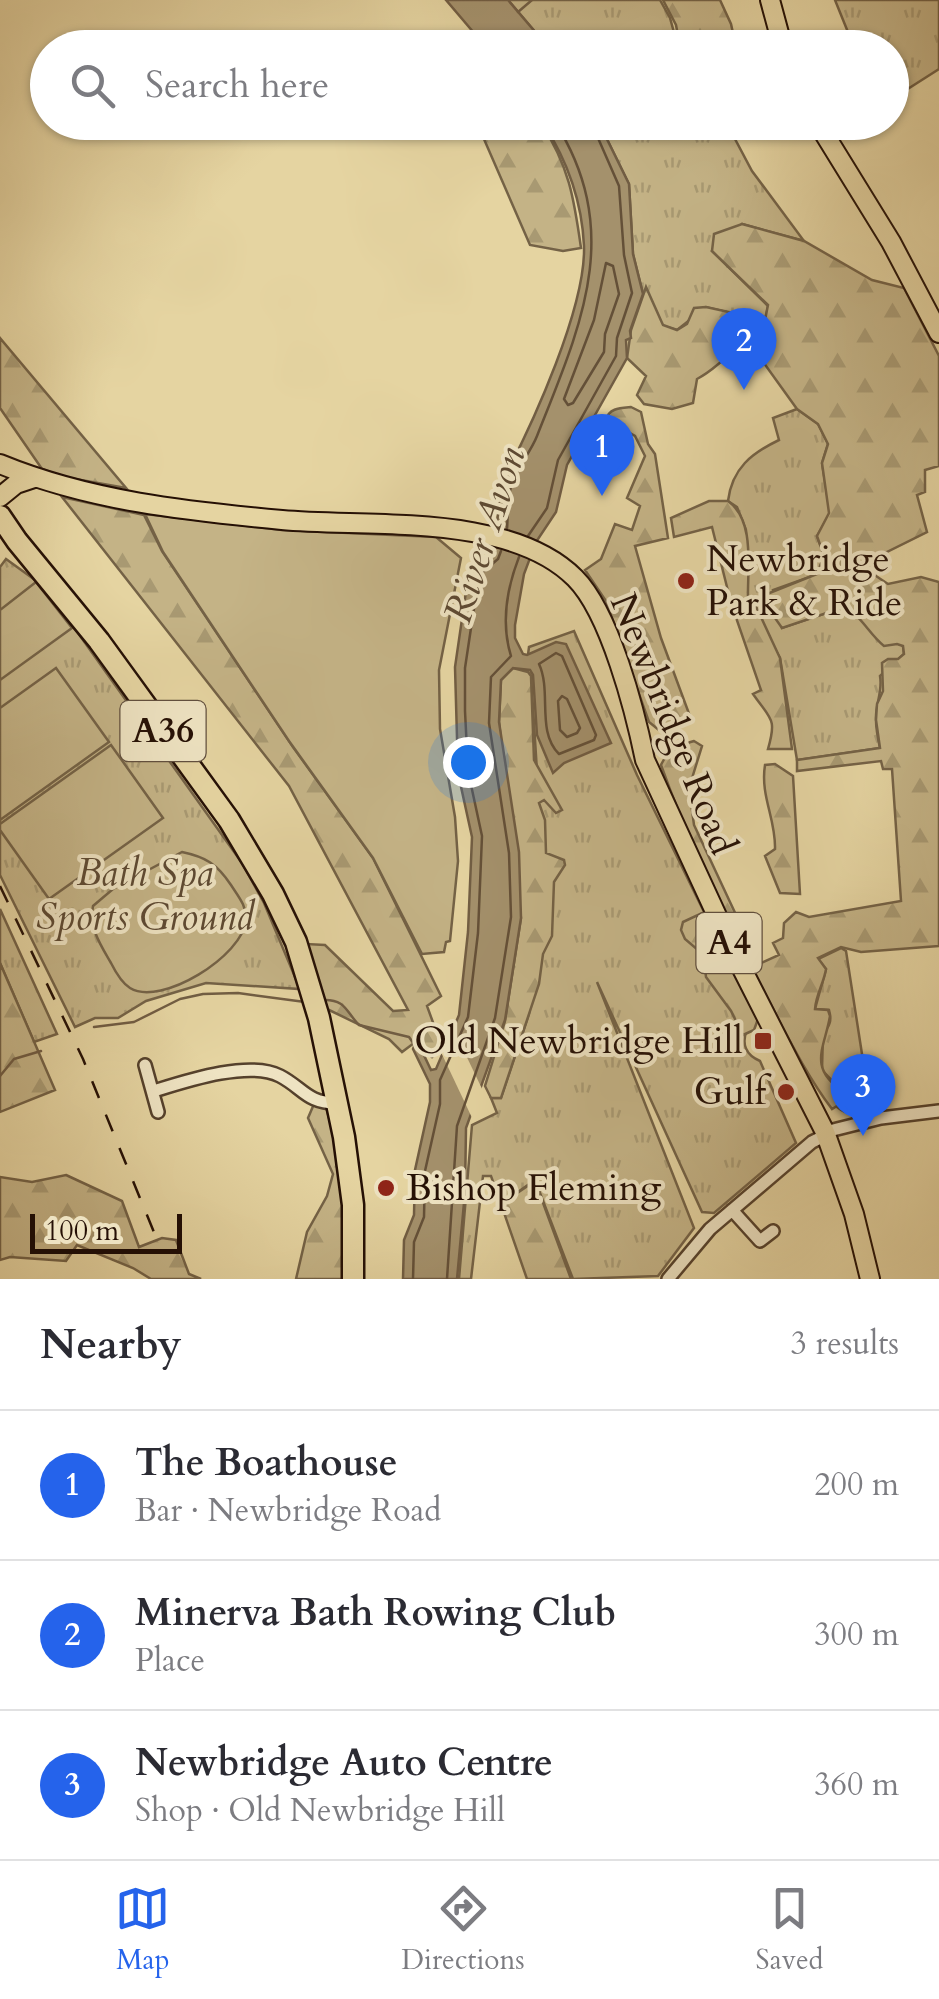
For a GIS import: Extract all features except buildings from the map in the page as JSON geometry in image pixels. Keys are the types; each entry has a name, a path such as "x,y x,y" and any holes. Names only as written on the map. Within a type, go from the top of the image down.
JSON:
{"highway":[{"name":"A36","path":"0,516 8,536 99,641 229,820 274,894 296,942 312,992 336,1103 354,1206 353,1279"}],"main road":[{"path":"770,0 778,30"},
{"path":"828,140 891,242 939,333"},
{"name":"A4","path":"0,464 34,478"},
{"name":"A4","path":"0,464 6,492 34,478"},
{"name":"Newbridge Road","path":"34,478 125,501 288,521 469,531 534,552 573,576 596,607 638,725 645,760 767,1022 825,1133 854,1214 870,1279"}],"street":[{"path":"146,1064 158,1112"},
{"path":"154,1091 251,1070 278,1075 313,1101 336,1103"},
{"path":"668,1279 690,1250 732,1210 825,1133 881,1118 939,1111"},
{"path":"732,1210 762,1246 773,1232"}],"green space":[{"path":"508,0 660,0 673,30 534,30"},
{"path":"663,0 720,0 732,30 677,30"},
{"path":"835,0 939,0 939,69 909,88 909,30 847,30"},
{"path":"484,140 550,140 558,154 569,183 581,248 563,251 530,245"},
{"path":"607,140 736,140 752,171 804,241 742,224 712,251 768,306 765,321 706,307 677,330 663,326 643,294 633,254 629,184"},
{"path":"742,224 804,241 872,280 904,288 939,356 939,466 925,470 925,492 917,495 927,532 872,563 876,576 888,584 921,577 939,582 939,946 861,952 841,947 818,958 826,969 815,1009 828,1010 830,1016 822,1065 825,1074 843,1091 845,1101 832,1109 799,1057 725,915 661,765 679,747 694,741 702,746 689,788 694,825 759,964 779,955 773,943 783,938 784,923 796,912 809,917 901,901 892,769 883,769 881,761 797,771 797,760 880,748 876,720 883,691 882,663 904,654 903,646 884,646 844,607 782,628 775,618 767,594 817,574 824,556 817,536 829,513 822,463 828,444 818,424 797,409 753,348 729,356 697,379 693,403 672,409 644,404 637,395 646,376 627,358 631,330 646,287 663,325 677,330 687,324 694,308 765,320 768,305 712,251 714,234"},
{"path":"0,338 126,488 42,469 0,408"},
{"path":"631,407 641,412 648,444 655,454 668,538 635,546 661,638 691,719 659,730 649,722 606,601 585,570 601,559 615,524 632,530 640,506 627,498 645,456 635,436 606,420 612,411"},
{"path":"797,409 818,424 828,444 822,463 830,513 817,536 824,555 818,574 773,590 782,628 844,607 903,646 904,654 880,676 876,720 880,748 797,760 780,658 748,602 746,530 737,507 728,501 734,479 745,463 779,440 773,418"},
{"path":"62,497 144,515 162,551 293,747 373,858 441,996 427,1006 442,1047 432,1057 414,1043 402,1052 389,1039 327,1009 307,944 325,945 393,1011 408,1010 289,786"},
{"path":"709,501 728,501 743,521 748,547 748,601 753,600 780,658 792,749 768,749 772,725 753,694 761,690 731,603 712,527 674,537 671,518"},
{"path":"145,514 282,530 436,537 461,558 439,670 440,729 458,861 450,941 446,942 444,952 422,954 373,858 289,741 163,552"},
{"name":"Bath Spa Sports Ground","path":"6,559 35,580 78,633 242,863 264,903 300,989 206,983 146,1001 118,1018 95,1018 75,1027 0,875 0,567"},
{"path":"36,582 72,628 0,680 0,610"},
{"path":"574,631 637,775 706,916 747,1030 746,1048 760,1061 796,1143 714,1213 702,1212 597,982 694,1228 658,1276 573,1279 535,1180 501,1204 491,1176 483,1176 471,1279 459,1279 472,1125 497,1113 491,1098 501,1098 529,1014 541,920 542,851 531,676 526,670 529,647"},
{"path":"56,668 109,742 0,820 0,708"},
{"path":"513,668 531,676 534,760 562,810 556,813 544,800 539,803 545,820 546,853 564,860 565,865 554,882 552,936 543,954 539,984 501,1098 491,1098 485,1086 505,1021 521,918 499,722 501,680"},
{"path":"111,745 163,818 49,899 0,830 0,824"},
{"path":"775,764 793,776 800,894 780,893 765,856 775,849 765,765"},
{"path":"182,852 210,862 226,878 245,910 241,934 216,962 180,984 144,992 130,988 99,942 93,906 113,889"},
{"path":"0,909 57,1034 34,1042 0,963"},
{"path":"702,913 708,915 758,1019 754,1030 743,1035 706,977 704,960 681,930 683,922"},
{"path":"841,948 846,951 871,1112 857,1114 837,1107 844,1102 844,1093 822,1070 823,1033 830,1017 829,1010 815,1009 826,969 818,959"},
{"path":"0,963 55,1090 0,1112"},
{"path":"314,1104 326,1107 336,1150 345,1279 296,1279 307,1232 327,1196 333,1174 308,1118"},
{"path":"66,1175 122,1201 139,1247 162,1238 176,1240 189,1274 201,1279 151,1279 77,1245 66,1261 10,1257 0,1260 0,1177 32,1182"},
{"path":"535,1181 571,1279 527,1279 501,1204"}],"water":[{"path":"446,0 508,0 534,30 472,30"},
{"path":"552,140 607,140 629,184 633,254 643,294 631,338 626,340 627,358 567,465 556,512 536,542 524,574 515,638 527,655 556,642 566,644 611,743 564,763 553,773 537,735 533,675 530,670 513,668 501,680 499,722 519,852 521,918 505,1020 466,1128 457,1279 403,1279 404,1240 414,1215 415,1170 430,1102 430,1084 413,1049 415,1044 431,1070 436,1069 459,1015 468,932 472,837 458,773 455,667 470,564 490,552 497,528 500,488 556,364 582,271 583,229"}],"pier":[{"path":"450,1022 485,1095 474,1122 439,1048"}],"waterway":[{"path":"518,12 532,0"},
{"path":"94,1027 134,1022 180,999 203,994 238,993 305,1002"},
{"path":"323,1000 341,1004 359,1025 409,1037 416,1047"},
{"path":"0,1076 14,1059 41,1051"}],"railway":[{"path":"0,886 83,1059 158,1242"}],"place":[{"name":"Minerva Bath Rowing Club","path":"744,390"},
{"name":"The Boathouse","path":"602,496"},
{"name":"Newbridge Park & Ride","path":"686,581"},
{"name":"Old Newbridge Hill","path":"763,1041"},
{"name":"Gulf","path":"786,1092"},
{"name":"Newbridge Auto Centre","path":"863,1136"},
{"name":"Bishop Fleming","path":"386,1188"}],"water label":[{"name":"River Avon","path":"485,535"}]}
